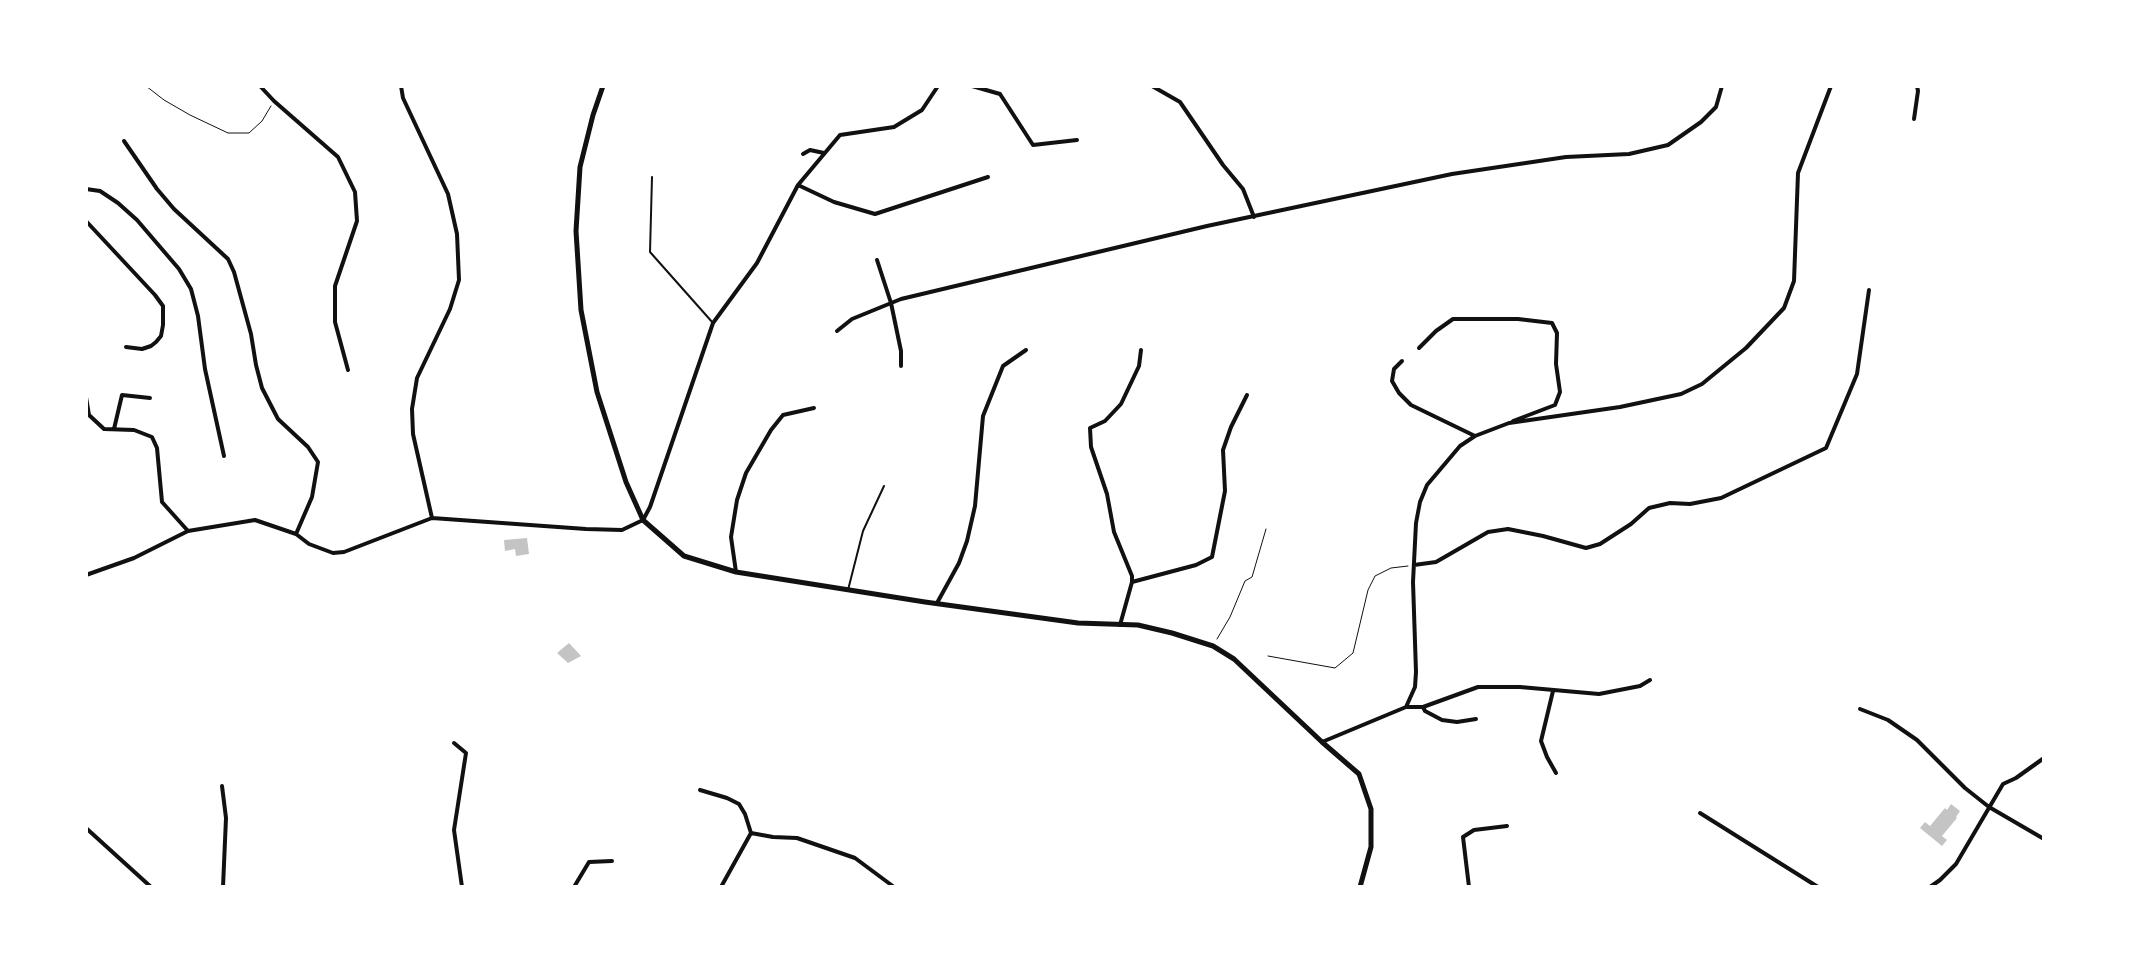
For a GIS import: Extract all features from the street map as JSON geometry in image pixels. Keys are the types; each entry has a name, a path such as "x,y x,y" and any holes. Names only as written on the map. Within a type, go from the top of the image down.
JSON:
{"street":[{"path":"260,86 274,101 338,157 355,192 357,221 335,286 335,322 348,370"},
{"path":"401,86 403,98 448,194 457,234 459,280 450,309 417,378 412,409 412,434 432,518"},
{"path":"603,86 593,115 580,167 576,231 581,310 598,392 626,482 643,520 684,556 736,572 1078,623 1138,625 1213,646 1234,659 1358,774 1371,809 1371,847 1360,887"},
{"path":"86,575 134,558 188,530 255,520 296,534 309,544 333,554 344,552 432,518 586,530 622,530 643,520 650,506 713,323 757,263 798,185 840,135 894,127 922,110 938,86"},
{"path":"972,86 1000,94 1033,145 1076,140"},
{"path":"1152,86 1180,102 1223,165 1243,189 1254,216"},
{"path":"837,331 852,320 890,303 910,297 1207,226 1452,174 1566,157 1629,154 1668,145 1701,122 1716,107 1722,86"},
{"path":"1509,423 1620,407 1681,394 1702,384 1746,348 1784,308 1794,281 1798,173 1831,86"},
{"path":"1914,119 1917,86"},
{"path":"124,141 156,189 174,209 228,259 234,272 251,334 262,388 278,419 308,447 318,462 312,497 296,534"},
{"path":"804,154 810,150 824,154"},
{"path":"798,185 834,202 875,214 988,177"},
{"path":"86,189 100,191 118,203 137,220 179,268 191,289 198,316 208,385 224,456"},
{"path":"86,221 163,306 163,325 156,342 142,349 126,347"},
{"path":"877,260 890,303 901,351 901,366"},
{"path":"1414,565 1436,562 1488,532 1508,529 1586,548 1600,544 1631,524 1649,508 1670,503 1690,504 1722,498 1826,448 1857,374 1869,290"},
{"path":"1406,708 1415,687 1416,672 1414,565 1416,523 1420,502 1427,485 1447,459 1460,446 1475,436 1554,405 1560,392 1556,364 1557,333 1552,324 1518,320 1453,319 1436,331 1419,348"},
{"path":"937,603 959,563 967,541 975,506 983,416 1003,366 1026,350"},
{"path":"1120,625 1132,576 1114,532 1107,494 1091,447 1090,428 1105,421 1121,404 1139,366 1141,350"},
{"path":"1402,361 1394,369 1392,381 1399,393 1412,405 1475,436"},
{"path":"114,429 122,395 150,398"},
{"path":"1132,582 1196,565 1212,557 1225,491 1223,450 1231,427 1247,395"},
{"path":"86,397 89,415 104,429 134,430 152,437 157,448 162,502 188,530"},
{"path":"736,572 731,537 737,500 746,474 771,430 782,415 814,408"},
{"path":"1322,742 1406,708 1423,706 1478,687 1520,687 1599,694 1640,686 1650,680"},
{"path":"1553,691 1541,741 1556,773"},
{"path":"1423,706 1425,712 1442,720 1457,722 1476,719"},
{"path":"1860,709 1888,720 1917,740 1965,788 1989,807 2044,839"},
{"path":"454,743 466,753 454,830 462,887"},
{"path":"1930,887 1956,864 2003,784 2016,778 2044,758"},
{"path":"222,786 226,818 223,887"},
{"path":"700,790 727,798 739,804 745,814 751,833 722,887"},
{"path":"1700,813 1818,887"},
{"path":"1469,887 1463,837 1474,830 1507,826"},
{"path":"86,828 151,887"},
{"path":"751,833 773,837 797,838 826,847 854,858 892,885"},
{"path":"574,887 589,862 612,861"},
{"path":"885,887 892,885"}],"lane":[{"path":"652,177 650,252 713,323"},
{"path":"848,590 863,531 884,486"}],"path":[{"path":"146,86 184,112 228,133 249,133 262,121 274,101"},
{"path":"1213,646 1230,617 1245,581 1252,576 1266,530"},
{"path":"1268,656 1334,668 1353,653 1368,590 1375,576 1391,568 1414,565"}],"building":[{"path":"527,538 529,554 516,556 515,549 505,551 504,540"},
{"path":"569,643 581,656 568,663 557,653"},
{"path":"1951,804 1960,811 1957,818 1942,836 1947,840 1942,846 1920,828 1925,822 1930,826 1945,808 1947,810"}]}
